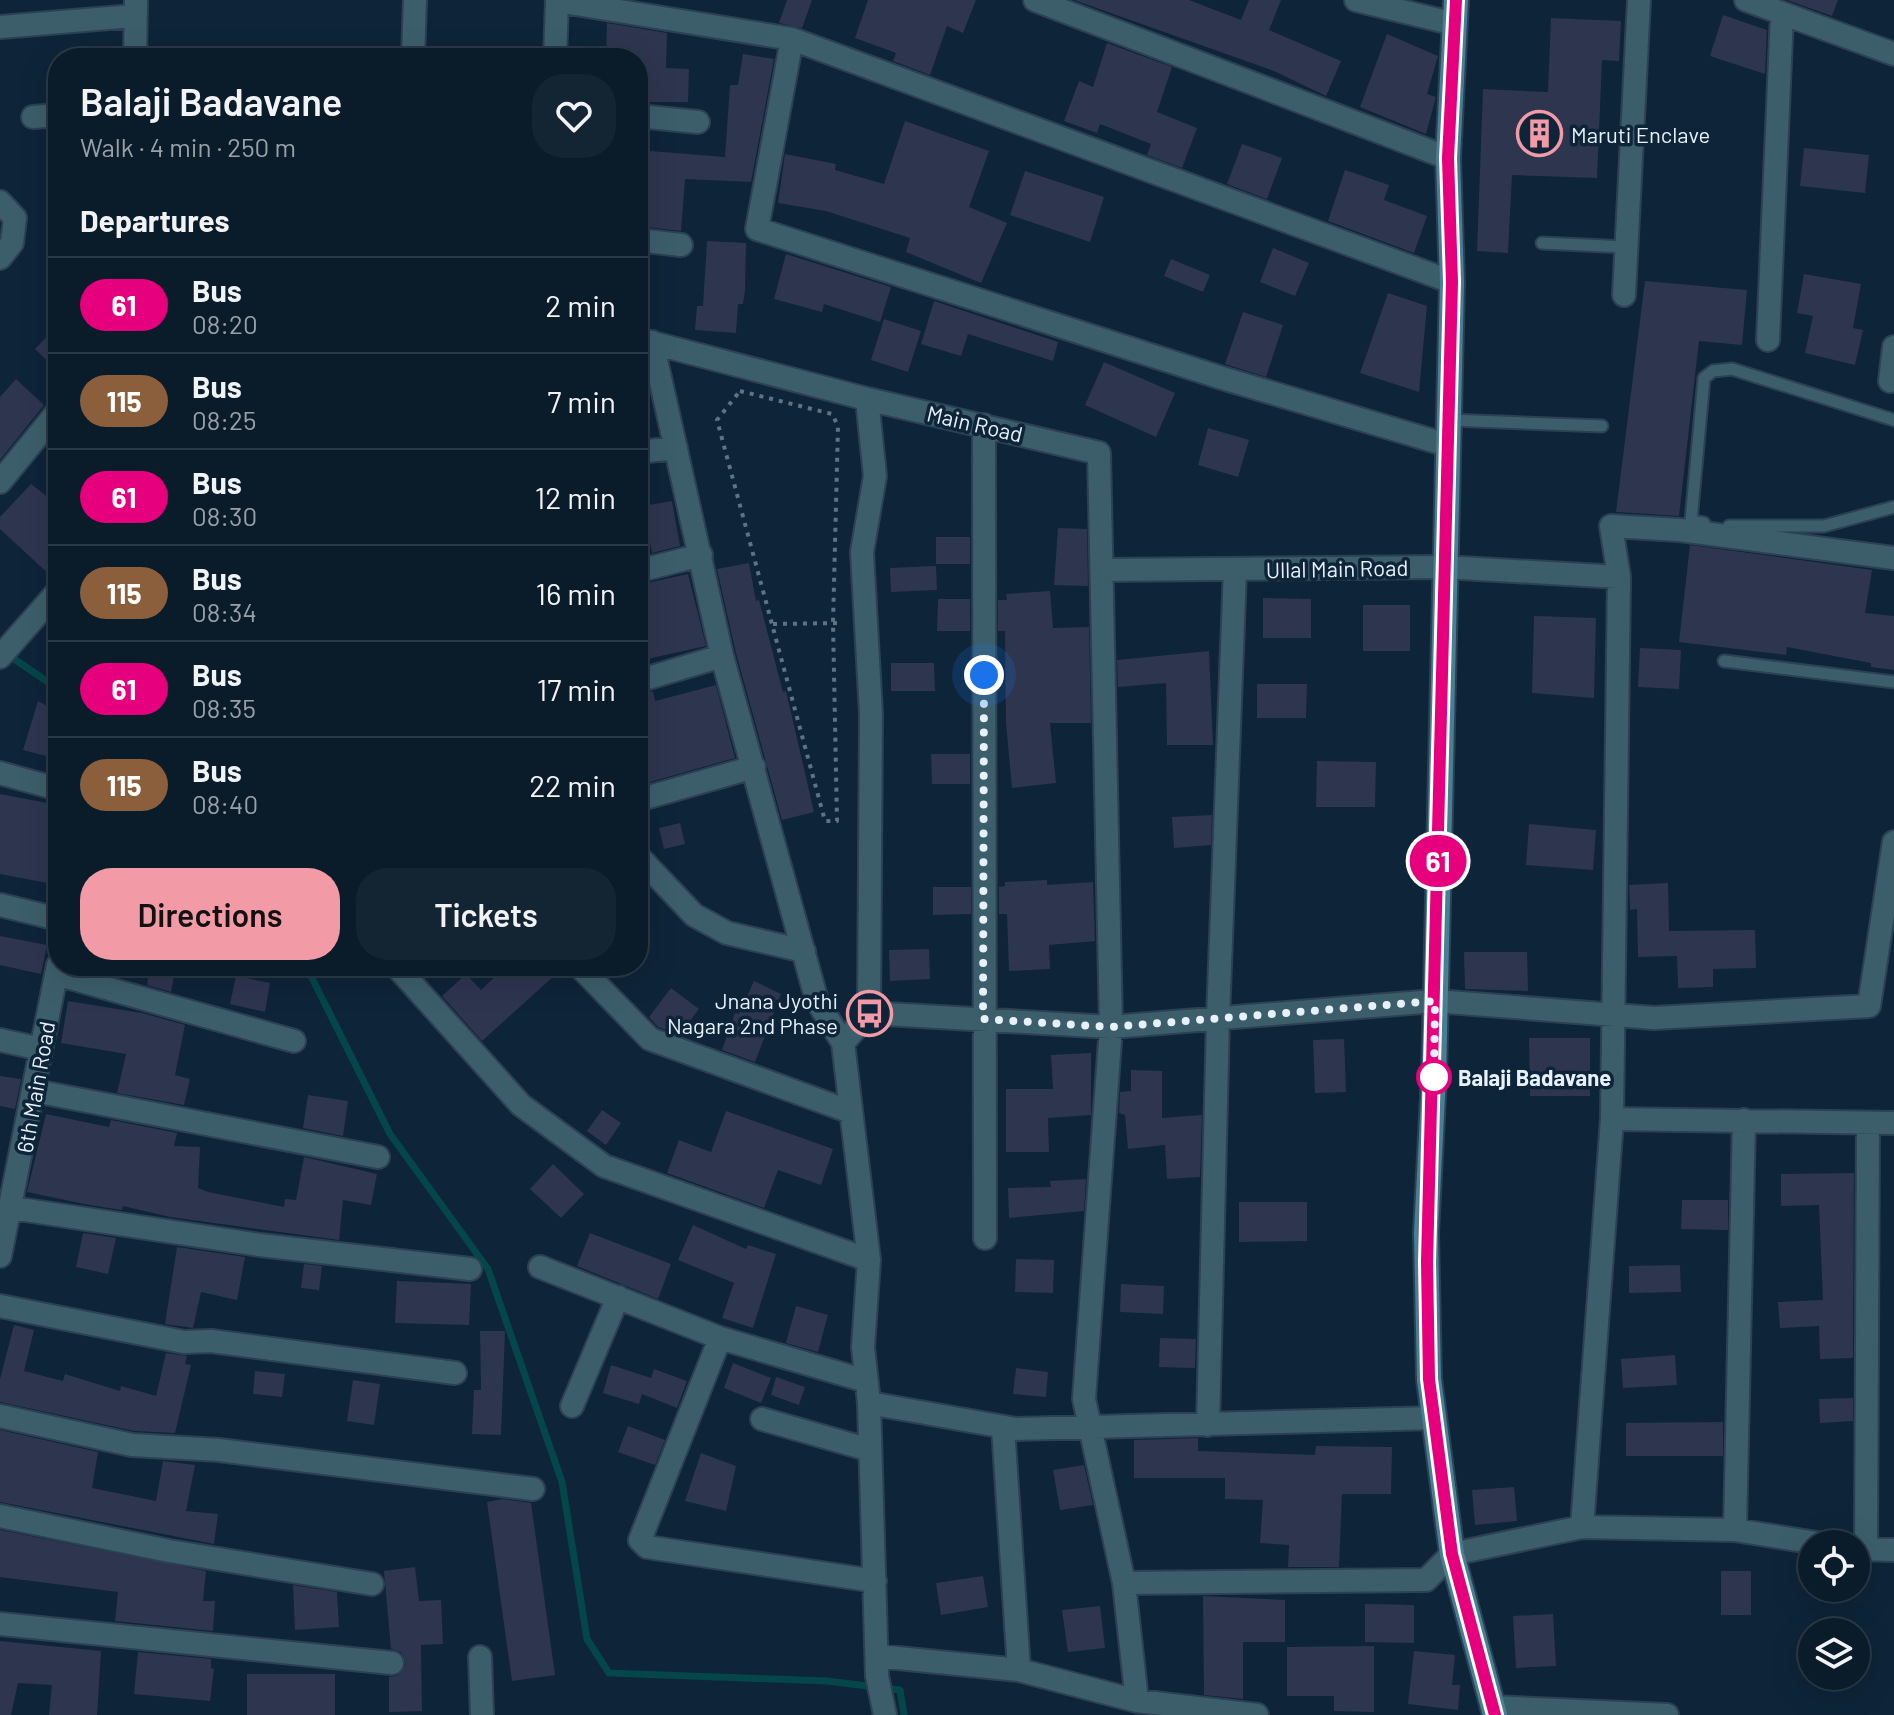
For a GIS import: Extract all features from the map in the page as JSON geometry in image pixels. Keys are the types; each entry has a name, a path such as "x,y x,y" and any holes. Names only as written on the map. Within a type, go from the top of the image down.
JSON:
{"street":[{"path":"413,48 415,0"},
{"path":"555,48 557,0 792,39 1452,282"},
{"path":"1035,0 1448,158"},
{"path":"1356,0 1455,12 1448,158 1452,282 1435,1001 1426,1233 1429,1379 1452,1554 1494,1711 1667,1715"},
{"path":"1624,295 1639,0"},
{"path":"1746,0 1894,54"},
{"path":"0,27 135,8 135,48"},
{"path":"1768,340 1782,14"},
{"path":"792,39 757,229 1222,378 1448,433"},
{"path":"33,117 48,116"},
{"path":"648,117 698,122"},
{"path":"0,202 15,218 12,243 0,258"},
{"path":"648,241 681,245"},
{"name":"Main Road","path":"648,342 867,399 1099,453 1102,570"},
{"path":"1890,381 1894,347"},
{"path":"648,351 676,448 722,656 817,1001 843,1043 869,1260 863,1347 868,1392 877,1666 884,1708"},
{"path":"843,1043 869,1013 871,714 862,552 875,476 867,399"},
{"path":"0,482 48,423"},
{"path":"984,425 985,1238"},
{"path":"648,451 676,448"},
{"path":"1582,1527 1612,1119 1619,577 1611,526 1680,530 1894,558"},
{"path":"648,568 701,555"},
{"name":"Ullal Main Road","path":"1102,570 1444,567 1619,577"},
{"path":"1208,1425 1218,1018 1235,569"},
{"path":"1102,570 1111,1027 1084,1399 1088,1429 1124,1583 1137,1701"},
{"path":"0,657 48,602"},
{"path":"648,678 722,656"},
{"path":"648,797 754,767"},
{"path":"0,773 48,786"},
{"path":"869,1013 1111,1027 1435,1001 1654,1018 1869,1006 1894,842"},
{"path":"648,867 694,915 727,933 804,951"},
{"path":"0,905 48,917"},
{"name":"6th Main Road","path":"1,1251 56,976"},
{"path":"77,976 294,1041"},
{"path":"405,976 521,1105 604,1166 869,1260"},
{"path":"589,976 650,1039 851,1112"},
{"path":"0,1040 41,1049"},
{"path":"35,1091 378,1157"},
{"path":"1612,1119 1894,1123"},
{"path":"1735,1530 1744,1120"},
{"path":"1861,1530 1868,1123"},
{"path":"12,1208 260,1245 470,1269"},
{"path":"540,1267 868,1392 1003,1427 1088,1429 1435,1418"},
{"path":"572,1406 618,1297"},
{"path":"0,1306 184,1342 211,1341 455,1373"},
{"path":"720,1338 640,1540 647,1547 875,1581"},
{"path":"0,1416 132,1445 219,1450 533,1489"},
{"path":"762,1419 870,1450"},
{"path":"1003,1427 1019,1670"},
{"path":"0,1516 169,1551 372,1584"},
{"path":"1124,1583 1426,1580 1452,1554 1582,1527 1735,1530 1798,1540"},
{"path":"1870,1550 1894,1550"},
{"path":"0,1624 392,1663"},
{"path":"480,1657 482,1715"},
{"path":"877,1666 1019,1670 1137,1701 1257,1715"}],"lane":[{"path":"1542,243 1626,247"},
{"path":"1894,420 1732,369 1713,371 1704,378 1691,521 1743,527 1824,526 1894,507"},
{"path":"1448,433 1602,426"},
{"path":"1724,661 1894,682"}],"path":[{"path":"740,391 832,414 838,426 833,623 837,821 825,821 717,420 740,391"},
{"path":"773,624 866,622"}],"building":[{"path":"787,0 812,0 802,28 779,23"},
{"path":"868,0 976,0 963,33 947,26 930,75 893,61 896,53 855,38"},
{"path":"1074,0 1189,0 1241,20 1249,0 1281,0 1269,30 1341,61 1326,96 1274,71"},
{"path":"1787,0 1838,0 1832,16"},
{"path":"1723,15 1767,30 1765,74 1710,56"},
{"path":"1551,18 1621,21 1619,61 1602,60 1597,178 1512,175 1508,253 1477,251 1483,89 1548,92"},
{"path":"607,23 667,33 666,68 689,69 688,102 648,102 648,48 606,48"},
{"path":"1387,34 1438,56 1427,94 1436,97 1426,134 1360,107"},
{"path":"1107,43 1172,67 1157,112 1197,128 1182,168 1147,155 1151,144 1100,124 1097,133 1064,121 1079,81 1093,87"},
{"path":"743,54 774,59 751,182 685,179 681,231 648,227 648,151 725,157 730,85 738,85"},
{"path":"905,121 989,151 969,207 1007,223 981,283 906,252 910,238 826,211 778,203 785,154 836,164 835,170 884,184"},
{"path":"1242,144 1282,158 1267,199 1227,184"},
{"path":"1804,148 1869,155 1865,193 1800,186"},
{"path":"1345,170 1389,185 1384,200 1427,216 1414,253 1328,221"},
{"path":"1025,171 1104,197 1090,242 1010,215"},
{"path":"707,241 746,243 745,291 743,304 738,304 736,333 695,330 697,306 703,306"},
{"path":"1273,248 1309,263 1295,296 1260,282"},
{"path":"786,254 891,287 880,322 824,304 822,312 774,299"},
{"path":"1171,259 1210,275 1203,292 1164,276"},
{"path":"1804,274 1861,284 1853,328 1863,330 1855,365 1805,353 1813,316 1797,313"},
{"path":"1645,281 1747,290 1742,345 1699,341 1679,516 1616,512"},
{"path":"1388,293 1427,306 1419,392 1360,373"},
{"path":"934,301 1058,342 1053,361 968,334 961,356 921,344"},
{"path":"1243,312 1283,325 1266,377 1225,364"},
{"path":"884,319 921,331 908,372 871,360"},
{"path":"48,335 48,361 35,349"},
{"path":"1104,362 1175,393 1156,437 1085,405"},
{"path":"16,379 44,405 0,460 0,397"},
{"path":"1208,428 1249,440 1238,477 1198,465"},
{"path":"31,484 48,497 48,573 0,529 0,517"},
{"path":"672,501 680,546 652,553 648,505"},
{"path":"1058,528 1087,529 1088,586 1054,585"},
{"path":"936,537 970,537 970,564 936,564"},
{"path":"1690,545 1872,570 1865,613 1894,616 1894,670 1787,647 1786,655 1679,642"},
{"path":"749,563 756,601 759,600 783,692 786,691 814,812 782,820 736,653 717,569"},
{"path":"936,566 937,590 891,592 890,568"},
{"path":"688,574 706,646 648,659 648,583"},
{"path":"1050,591 1053,628 1089,627 1091,723 1050,723 1056,783 1012,788 1006,723 1005,631 998,631 998,600 1007,600 1006,594"},
{"path":"1263,598 1311,599 1311,638 1263,638"},
{"path":"938,599 970,599 970,631 937,631"},
{"path":"1363,605 1410,605 1410,651 1363,651"},
{"path":"1534,616 1596,618 1594,698 1532,693"},
{"path":"1640,648 1681,650 1679,689 1638,687"},
{"path":"1209,651 1213,745 1167,745 1166,683 1118,687 1117,660"},
{"path":"891,663 934,663 935,691 891,691"},
{"path":"1257,684 1307,684 1306,718 1257,718"},
{"path":"716,685 735,758 648,783 648,692 653,691 655,701"},
{"path":"38,701 48,706 48,756 23,750"},
{"path":"931,754 970,754 970,784 932,784"},
{"path":"1317,761 1376,762 1375,807 1316,807"},
{"path":"0,794 48,803 48,883 0,874"},
{"path":"1212,815 1211,845 1174,848 1172,817"},
{"path":"680,823 685,844 664,849 659,828"},
{"path":"1529,824 1596,830 1593,870 1526,865"},
{"path":"1047,880 1047,885 1093,882 1095,941 1049,945 1050,969 1009,971 1007,914 999,914 999,887 1005,886 1005,882"},
{"path":"1668,883 1669,931 1755,930 1756,968 1713,969 1713,987 1678,988 1677,956 1638,957 1637,909 1630,910 1629,885"},
{"path":"933,887 971,887 971,914 933,915"},
{"path":"0,936 47,945 41,974 0,965"},
{"path":"929,949 930,979 890,981 889,950"},
{"path":"1464,952 1527,952 1528,991 1465,989"},
{"path":"148,976 174,976 171,992 147,985"},
{"path":"236,976 270,983 265,1012 230,1004"},
{"path":"464,976 468,976 481,990 496,976 554,976 482,1041 442,996"},
{"path":"754,981 781,994 755,1062 722,1050 735,1013 739,1014"},
{"path":"671,988 699,1009 679,1035 658,1027 649,1017"},
{"path":"68,1001 142,1013 185,1025 175,1075 190,1079 184,1105 117,1093 126,1054 61,1043"},
{"path":"1529,1038 1590,1038 1590,1096 1530,1096"},
{"path":"1344,1039 1346,1092 1315,1093 1313,1040"},
{"path":"1091,1053 1091,1115 1048,1118 1049,1152 1006,1152 1006,1089 1053,1089 1051,1055"},
{"path":"1131,1070 1162,1071 1162,1118 1202,1115 1200,1177 1167,1179 1165,1145 1128,1149 1125,1115 1119,1113 1120,1092 1131,1091"},
{"path":"0,1076 21,1079 15,1109 0,1106"},
{"path":"308,1095 348,1101 343,1136 303,1128"},
{"path":"602,1110 621,1123 606,1145 587,1131"},
{"path":"726,1111 833,1149 821,1185 778,1170 764,1208 667,1173 679,1140 711,1152"},
{"path":"46,1114 109,1127 111,1120 177,1133 174,1146 200,1147 198,1188 284,1207 285,1199 296,1200 304,1157 377,1174 371,1205 343,1200 339,1240 170,1217 123,1206 122,1210 89,1205 27,1192"},
{"path":"553,1164 584,1194 561,1218 530,1189"},
{"path":"1854,1173 1853,1358 1820,1359 1819,1326 1780,1328 1778,1302 1823,1300 1819,1205 1781,1206 1781,1174"},
{"path":"1086,1179 1084,1211 1009,1218 1008,1188 1051,1187 1050,1181"},
{"path":"1682,1200 1728,1200 1728,1230 1681,1229"},
{"path":"1239,1202 1307,1202 1307,1241 1239,1242"},
{"path":"693,1225 746,1249 748,1245 776,1254 753,1328 722,1318 734,1283 678,1260"},
{"path":"83,1233 116,1238 108,1274 76,1267"},
{"path":"590,1233 671,1264 658,1299 577,1266"},
{"path":"177,1247 245,1257 237,1300 201,1292 193,1328 165,1324"},
{"path":"1016,1259 1054,1260 1053,1293 1015,1292"},
{"path":"304,1264 322,1266 319,1290 301,1288"},
{"path":"1680,1265 1681,1292 1629,1293 1629,1266"},
{"path":"397,1281 471,1284 469,1325 395,1323"},
{"path":"1121,1284 1164,1286 1163,1314 1120,1312"},
{"path":"796,1306 828,1315 818,1352 786,1343"},
{"path":"14,1325 34,1330 24,1371 63,1381 65,1374 120,1391 121,1386 156,1396 166,1353 187,1356 185,1364 191,1365 175,1433 134,1431 0,1402 0,1379"},
{"path":"480,1331 505,1331 501,1435 472,1434 474,1390 481,1390"},
{"path":"1160,1338 1196,1339 1195,1368 1159,1367"},
{"path":"1675,1355 1677,1385 1623,1388 1621,1359"},
{"path":"733,1363 771,1378 761,1403 724,1388"},
{"path":"611,1365 651,1378 654,1369 687,1381 677,1408 642,1394 639,1404 603,1393"},
{"path":"1016,1368 1048,1372 1046,1397 1013,1394"},
{"path":"255,1371 285,1374 282,1397 253,1394"},
{"path":"776,1377 805,1387 799,1405 771,1395"},
{"path":"353,1380 380,1384 374,1425 347,1421"},
{"path":"1853,1398 1853,1421 1820,1423 1819,1399"},
{"path":"1723,1422 1723,1456 1626,1456 1626,1423"},
{"path":"628,1426 665,1440 655,1465 618,1452"},
{"path":"0,1430 98,1452 92,1488 156,1501 163,1461 195,1465 186,1511 218,1514 214,1544 0,1502"},
{"path":"1198,1438 1198,1451 1315,1455 1316,1446 1392,1447 1391,1494 1342,1494 1339,1567 1288,1567 1289,1545 1260,1543 1263,1500 1225,1499 1225,1478 1134,1478 1134,1440"},
{"path":"701,1453 736,1466 726,1511 685,1501"},
{"path":"1084,1465 1093,1505 1060,1510 1053,1470"},
{"path":"1514,1487 1517,1521 1475,1525 1472,1490"},
{"path":"503,1499 531,1503 555,1675 512,1681 487,1502"},
{"path":"0,1530 206,1571 203,1601 215,1601 213,1631 115,1621 118,1592 0,1577"},
{"path":"415,1567 419,1601 441,1600 443,1644 421,1645 422,1711 389,1712 389,1677 398,1675 406,1664 401,1652 391,1649 384,1571"},
{"path":"1721,1571 1751,1571 1751,1615 1721,1615"},
{"path":"983,1576 988,1607 941,1615 936,1583"},
{"path":"293,1585 337,1592 339,1627 295,1630"},
{"path":"1203,1596 1285,1600 1285,1642 1243,1642 1243,1699 1204,1695"},
{"path":"1365,1604 1414,1605 1414,1643 1365,1642"},
{"path":"1100,1606 1105,1648 1068,1652 1062,1610"},
{"path":"1553,1614 1556,1666 1516,1668 1513,1616"},
{"path":"0,1641 101,1651 97,1715 49,1715 52,1685 18,1683 11,1715 0,1715"},
{"path":"1374,1646 1374,1712 1334,1711 1334,1696 1287,1696 1287,1647"},
{"path":"1414,1651 1455,1655 1452,1685 1460,1685 1458,1710 1408,1704"},
{"path":"138,1652 211,1659 211,1668 214,1669 210,1701 134,1694"},
{"path":"247,1674 335,1674 335,1715 247,1715"}],"waterway":[{"path":"7,654 48,682"},
{"path":"311,976 390,1134 488,1269 562,1482 587,1639 609,1673 827,1681 900,1690 904,1715"}],"bus line":[{"name":"61","path":"1456,0 1448,158 1452,282 1434,1077 1426,1233 1429,1379 1452,1554 1495,1715"}],"place":[{"name":"Maruti Enclave","path":"1540,134"},
{"name":"Jnana Jyothi Nagara 2nd Phase","path":"869,1013"},
{"name":"Balaji Badavane","path":"1434,1077"}],"route":[{"path":"984,675 983,1019 1111,1027 1435,1001 1434,1077"}]}
